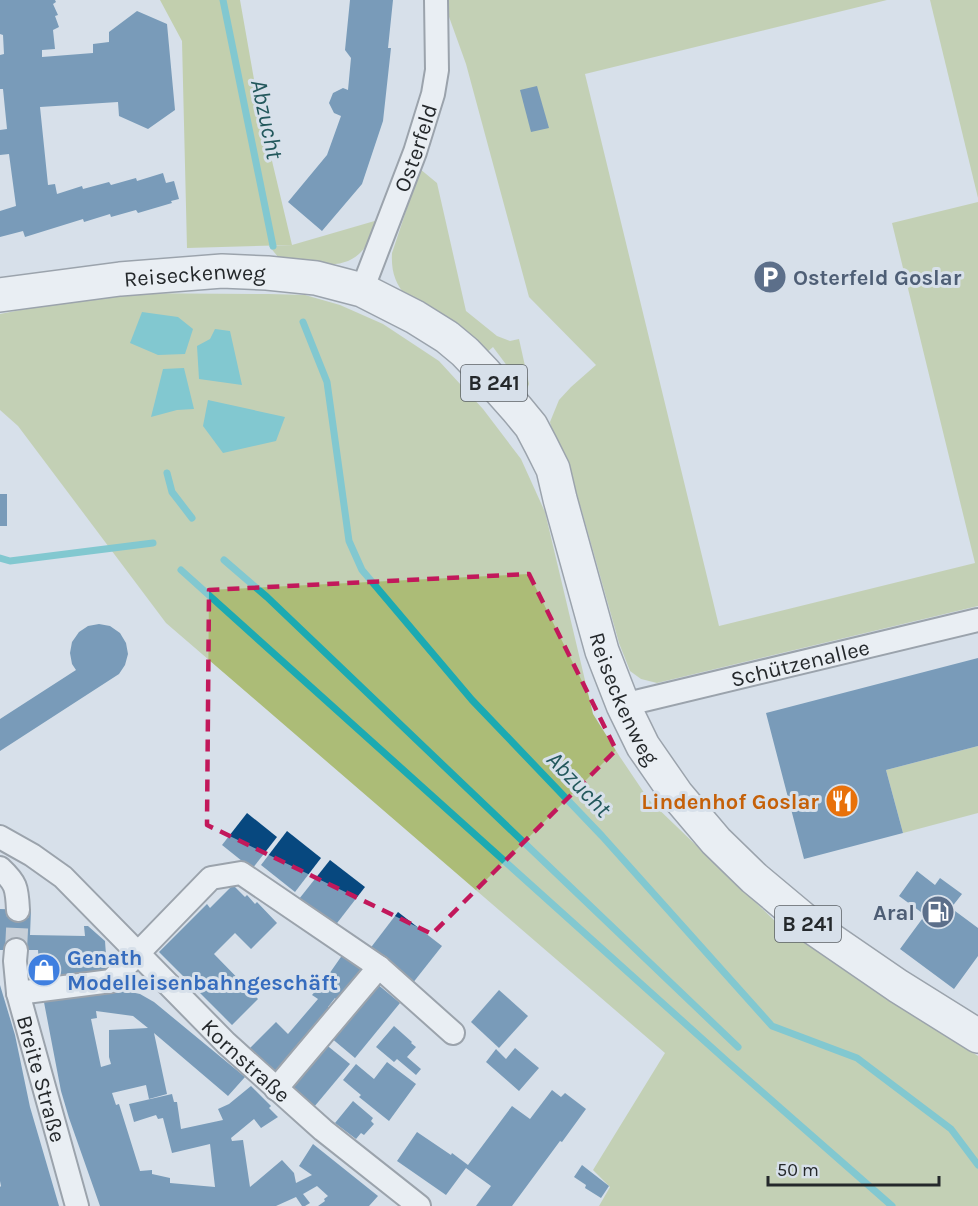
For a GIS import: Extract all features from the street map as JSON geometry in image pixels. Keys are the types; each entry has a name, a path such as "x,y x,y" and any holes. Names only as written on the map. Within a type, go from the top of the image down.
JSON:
{"main road":[{"name":"Reiseckenweg","path":"0,295 120,279 222,271 267,273 316,278 374,296 447,337 478,366 531,426 553,469 602,651 622,705 643,746 677,795 716,841 754,878 815,929 856,959 978,1036"}],"street":[{"name":"Osterfeld","path":"374,296 433,94 437,70 436,0"},
{"name":"Schützenallee","path":"622,705 978,620"},
{"name":"Kornstraße","path":"0,837 32,855 63,877 226,1043 323,1130 419,1206"},
{"path":"0,868 14,881 18,896 18,910"},
{"path":"18,993 111,981 212,878 241,873 380,967 453,1033"},
{"name":"Breite Straße","path":"16,950 18,993 77,1206"},
{"path":"276,1089 380,967"}],"highlighted area":[{"path":"529,574 616,750 432,934 207,825 209,590"}],"green space":[{"path":"160,0 240,0 258,102 292,245 187,248 182,41"},
{"path":"446,0 887,0 585,74 719,626 975,563 892,223 978,202 978,606 657,683 641,679 630,671 619,643 581,508 558,454 550,422 559,400 596,365 529,297 466,64 448,14"},
{"path":"930,0 978,0 978,198"},
{"path":"420,169 437,183 466,311 497,336 510,341 519,339 529,384 526,391 493,347 485,354 407,297 399,287 393,271 392,253"},
{"path":"378,220 363,250 352,259 342,263 321,264 279,258 269,246 292,245"},
{"path":"109,293 305,295 340,305 383,324 439,361 483,409 521,459 545,512 593,714 649,800 776,922 978,1056 978,1206 599,1206 610,1187 593,1170 665,1053 166,623 18,426 0,410 0,314"},
{"path":"978,746 978,813 903,833 886,770"}],"water":[{"path":"142,312 178,317 193,329 185,354 158,355 130,343"},
{"path":"215,329 230,331 242,385 199,379 197,346 210,339"},
{"path":"184,368 194,409 177,410 151,417 163,369"},
{"path":"208,400 285,417 276,441 223,453 203,426"}],"building":[{"path":"0,0 55,0 53,4 58,15 55,16 59,27 53,30 55,49 42,50 42,57 93,53 93,44 109,42 109,32 137,11 167,24 175,110 148,129 119,116 118,102 40,107 48,185 55,184 57,194 82,186 83,189 109,182 111,185 136,178 137,181 163,173 166,183 174,181 179,199 138,213 136,210 111,217 110,214 84,222 83,219 25,237 23,231 0,237 0,211 16,206 9,154 0,155 0,130 7,129 3,89 0,89 0,55 4,54 3,35 0,34"},
{"path":"350,0 393,0 388,48 391,48 383,121 362,184 322,231 288,202 327,155 341,116 334,113 329,103 333,93 343,88 348,90 351,58 345,50"},
{"path":"537,86 549,128 531,132 520,90"},
{"path":"0,494 7,494 7,526 0,526"},
{"path":"99,624 110,626 120,633 126,643 128,654 119,674 0,751 0,719 76,670 70,653 72,642 79,632 88,626"},
{"name":"Lindenhof Goslar","path":"978,658 978,746 886,770 903,833 804,859 766,713"},
{"path":"247,813 277,837 252,869 222,845"},
{"path":"287,831 321,858 295,892 261,865"},
{"path":"330,860 365,887 334,927 299,899"},
{"path":"917,871 935,885 940,878 962,894 951,908 978,928 978,956 954,989 900,949 925,915 899,896"},
{"path":"233,885 245,897 247,895 255,904 257,902 277,923 251,949 235,933 214,954 258,999 232,1025 159,952 207,904 210,908"},
{"path":"0,909 31,910 30,935 85,936 84,926 88,926 105,941 107,969 88,976 40,980 38,950 0,950"},
{"path":"398,912 442,946 412,984 369,950"},
{"path":"343,954 367,971 345,997 342,994 337,1000 335,998 328,1007 333,1011 276,1073 250,1048 276,1022 288,1034 318,999 312,995"},
{"path":"376,983 400,1003 355,1058 330,1037"},
{"path":"0,985 15,1035 30,1107 59,1206 0,1206"},
{"path":"499,990 528,1016 499,1048 471,1022"},
{"path":"126,991 140,994 154,1002 245,1077 228,1096 154,1033 167,1094 149,1099 146,1085 112,1093 116,1105 119,1104 140,1171 152,1170 152,1174 170,1178 170,1183 215,1187 210,1144 172,1153 163,1118 158,1119 156,1115 134,1122 129,1104 172,1094 174,1102 177,1102 181,1129 223,1120 218,1109 229,1104 251,1086 271,1106 269,1108 278,1117 261,1128 254,1119 231,1138 232,1141 243,1140 250,1187 282,1160 294,1173 296,1183 312,1175 299,1166 313,1144 378,1196 369,1206 318,1206 328,1196 317,1186 303,1194 310,1203 305,1206 302,1206 296,1197 276,1206 100,1206 61,1091 43,997","holes":["96,1011 133,1016 148,1028 109,1030 111,1064 101,1067 91,1019 97,1018"]},
{"path":"394,1026 416,1047 407,1057 421,1069 416,1075 397,1059 394,1062 376,1047"},
{"path":"324,1043 350,1064 314,1107 288,1086"},
{"path":"515,1048 539,1068 519,1091 486,1062 496,1049 506,1059"},
{"path":"387,1062 416,1084 389,1121 359,1097 361,1095 343,1080 356,1064 374,1079"},
{"path":"552,1090 561,1097 565,1093 586,1109 512,1206 476,1206 491,1186 466,1168 446,1195 397,1161 417,1132 468,1165 512,1106 530,1119"},
{"path":"353,1101 373,1118 371,1121 374,1124 364,1135 361,1133 356,1139 335,1123"},
{"path":"582,1165 609,1186 601,1198 585,1188 586,1185 574,1177"}],"waterway":[{"name":"Abzucht","path":"223,0 273,246"},
{"name":"Abzucht","path":"303,322 327,382 349,541 362,570 472,700 602,836 772,1026 857,1058 951,1129 978,1165"},
{"path":"167,473 172,492 192,518"},
{"path":"0,558 10,561 153,543"},
{"path":"224,560 267,597 738,1047"},
{"path":"181,570 729,1063 892,1206"}],"tunnel":[{"path":"16,950 18,910"}],"place":[{"name":"Osterfeld Goslar","path":"770,277"},
{"name":"Lindenhof Goslar","path":"842,801"},
{"name":"Aral","path":"938,912"},
{"name":"Genath Modelleisenbahngeschäft","path":"44,970"}]}
